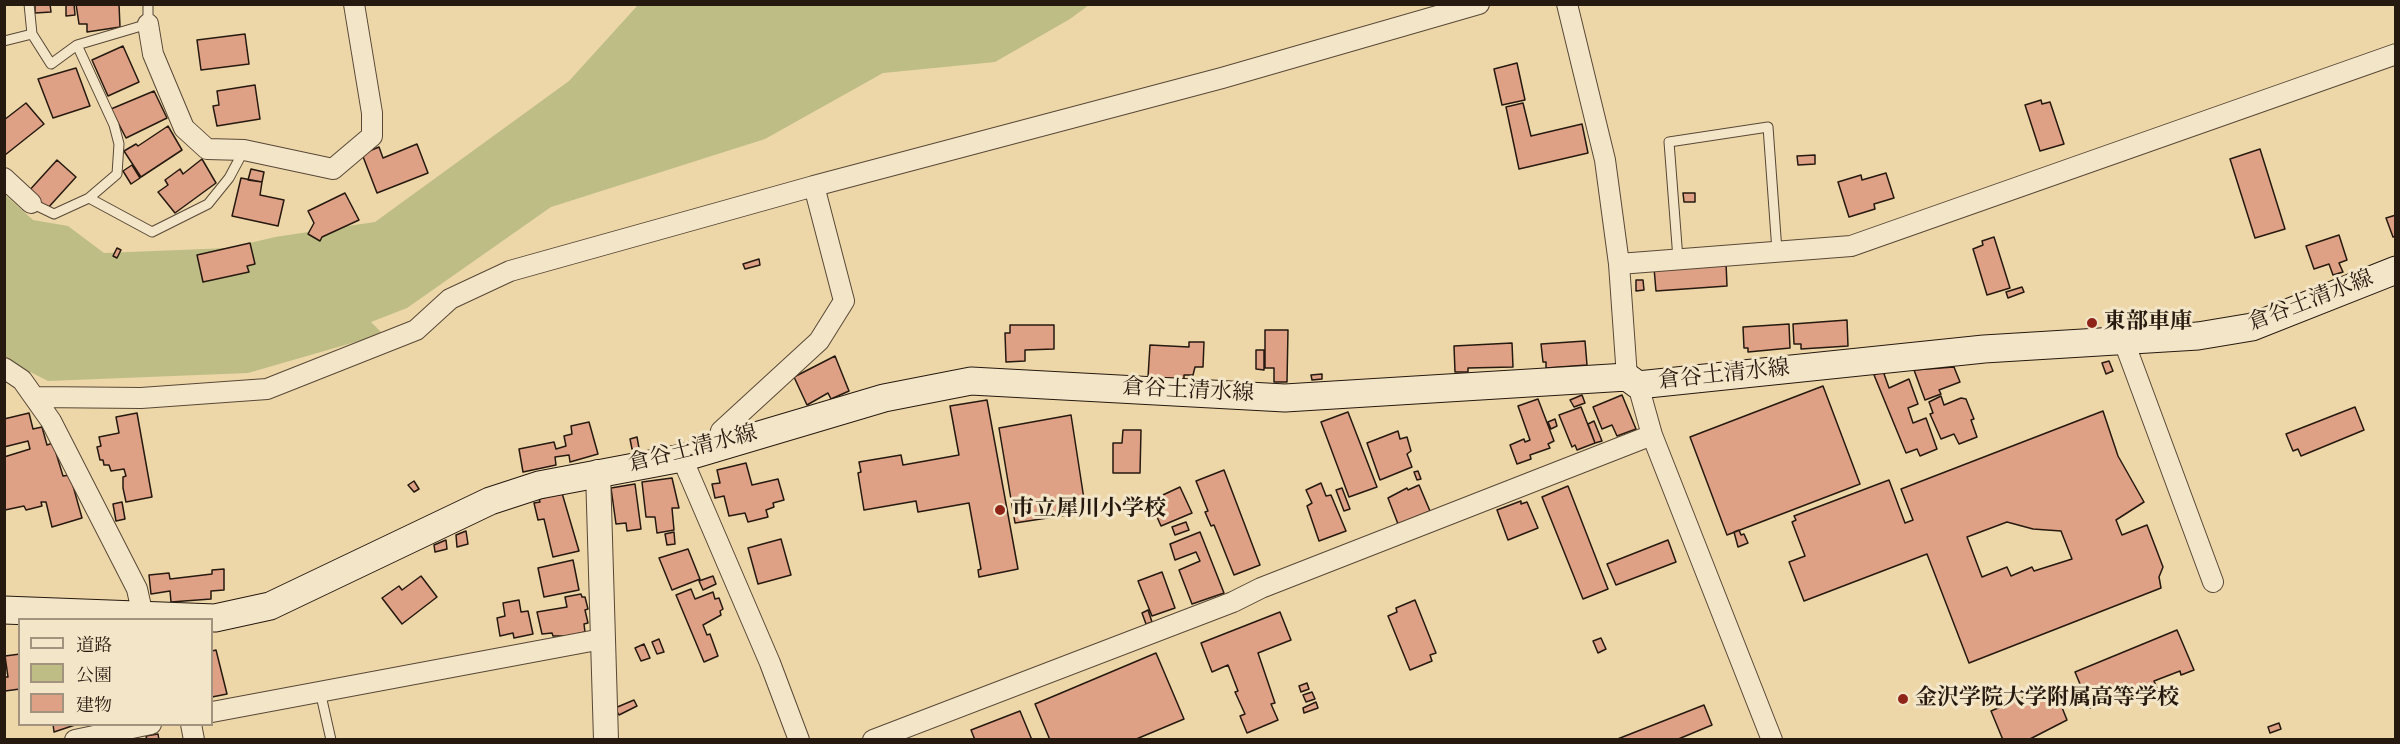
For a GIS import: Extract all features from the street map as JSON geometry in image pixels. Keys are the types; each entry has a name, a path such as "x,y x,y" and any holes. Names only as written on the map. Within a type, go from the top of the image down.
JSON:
{"main road":[{"name":"倉谷土清水線","path":"4,610 215,618 270,606 490,501 539,485 597,472 682,458 884,398 971,381 1285,398 1633,381 1984,349 2198,336 2252,327 2396,270"}],"street":[{"path":"148,24 153,54 184,128 207,149 244,150 333,169 372,136 372,113 354,4"},
{"path":"36,397 141,398 267,389 416,330 450,299 510,271 814,186 1211,81 1479,4"},
{"path":"1567,4 1605,160 1633,381 1772,740"},
{"path":"1619,264 1851,246 2396,54"},
{"path":"4,178 31,203"},
{"path":"717,447 721,431 819,341 844,301 814,186"},
{"path":"2123,339 2213,582"},
{"path":"4,368 22,380 36,397 93,498 137,589 143,616"},
{"path":"873,740 1233,602 1261,588 1652,435"},
{"path":"682,458 770,663 799,740"},
{"path":"597,472 606,740"},
{"path":"213,712 602,639"},
{"path":"75,740 142,726"}],"lane":[{"path":"29,4 32,34 51,64 76,45 148,24 148,4"},
{"path":"4,41 32,34"},
{"path":"31,203 54,214 89,198 117,174 119,144 114,124 76,45"},
{"path":"1678,259 1669,142 1768,127 1777,251"},
{"path":"89,198 152,232 208,204 229,178 244,150"},
{"path":"320,691 331,740"}],"green space":[{"path":"638,5 1089,5 1070,19 995,62 883,73 765,139 551,207 407,308 371,322 383,334 248,373 48,381 5,359 4,194 33,220 68,226 104,253 229,248 275,237 375,222 569,81"}],"building":[{"path":"35,4 50,4 51,12 35,13"},
{"path":"66,4 74,4 75,15 66,16"},
{"path":"76,4 119,4 120,27 87,32 87,24 79,24"},
{"path":"245,34 249,64 201,70 197,40"},
{"path":"123,46 139,82 108,96 92,60"},
{"path":"1517,63 1525,100 1502,105 1494,69"},
{"path":"76,68 90,106 53,118 38,79"},
{"path":"255,85 260,119 217,126 213,106 219,105 217,91"},
{"path":"154,91 167,118 126,138 111,109"},
{"path":"2041,100 2042,104 2050,102 2064,144 2040,151 2025,105"},
{"path":"26,103 44,124 5,155 4,120"},
{"path":"1523,103 1531,136 1582,124 1588,153 1519,169 1506,107"},
{"path":"168,126 182,150 141,177 124,151 136,144 138,146"},
{"path":"417,144 428,173 377,193 362,154 379,147 383,158"},
{"path":"2260,149 2285,229 2255,238 2230,159"},
{"path":"1815,155 1815,164 1798,165 1797,156"},
{"path":"202,159 216,183 175,213 158,192 168,185 165,180 180,169 183,174"},
{"path":"57,160 76,177 47,209 27,193"},
{"path":"132,165 140,178 131,184 123,171"},
{"path":"251,169 264,172 262,182 248,180"},
{"path":"1886,173 1894,198 1874,204 1875,209 1849,217 1838,182 1861,175 1862,180"},
{"path":"241,178 262,182 260,195 284,200 278,226 232,216"},
{"path":"345,193 359,220 322,237 320,241 308,234 314,223 308,211"},
{"path":"1683,193 1695,193 1695,202 1684,202"},
{"path":"2396,215 2396,236 2393,237 2386,218"},
{"path":"2339,235 2347,260 2339,263 2343,272 2333,275 2329,264 2314,269 2306,246"},
{"path":"1994,237 2010,288 1987,295 1973,249 1983,245 1982,241"},
{"path":"250,243 255,264 247,266 249,272 203,282 197,255"},
{"path":"117,248 121,250 117,258 113,256"},
{"path":"759,259 760,265 745,269 743,264"},
{"path":"1726,263 1727,286 1656,291 1654,268"},
{"path":"1636,280 1643,280 1644,290 1636,291"},
{"path":"2022,287 2024,292 2008,298 2006,292"},
{"path":"1847,320 1848,346 1801,349 1801,344 1794,344 1793,324"},
{"path":"1789,324 1790,348 1748,352 1748,348 1744,348 1743,327"},
{"path":"1010,325 1054,325 1054,349 1025,350 1025,361 1006,362 1005,333 1010,333"},
{"path":"1265,330 1288,330 1287,382 1274,382 1274,368 1265,368"},
{"path":"1585,341 1587,365 1546,368 1541,344"},
{"path":"1189,342 1204,342 1203,367 1195,367 1193,375 1184,375 1184,379 1148,377 1150,345 1189,347"},
{"path":"1512,343 1513,367 1468,368 1468,372 1455,372 1454,346"},
{"path":"1256,350 1264,350 1264,370 1256,369"},
{"path":"835,356 849,391 831,399 828,393 807,405 794,377"},
{"path":"2109,361 2113,371 2106,374 2102,363"},
{"path":"1954,367 1960,382 1939,390 1941,394 1925,400 1914,370"},
{"path":"1883,371 1889,388 1909,379 1918,404 1908,408 1913,423 1926,418 1937,449 1920,456 1917,449 1906,453 1874,375"},
{"path":"1322,374 1322,379 1312,380 1311,375"},
{"path":"1823,386 1860,484 1727,535 1690,437"},
{"path":"1582,395 1585,403 1574,407 1570,400"},
{"path":"1622,395 1636,429 1617,436 1612,425 1602,429 1593,407"},
{"path":"1941,396 1944,405 1961,398 1966,399 1974,419 1971,420 1977,437 1959,444 1954,434 1941,439 1930,414 1933,413 1929,402"},
{"path":"1538,399 1554,441 1548,444 1550,448 1530,455 1531,459 1517,464 1510,445 1524,439 1525,442 1530,440 1518,406"},
{"path":"987,400 1018,569 979,577 978,570 981,569 969,503 918,512 916,501 864,510 858,473 861,472 859,462 901,455 903,465 959,455 950,406"},
{"path":"1581,407 1595,443 1577,450 1575,445 1572,447 1559,415"},
{"path":"2355,407 2364,430 2301,456 2298,449 2293,451 2286,434"},
{"path":"2103,411 2118,456 2144,502 2116,520 2122,535 2147,525 2163,567 2159,577 2161,588 1969,663 1927,554 1804,601 1789,562 1805,556 1792,522 1796,520 1794,516 1889,480 1905,523 1913,520 1901,489"},
{"path":"1348,412 1377,487 1349,497 1321,422"},
{"path":"29,413 33,429 42,427 47,445 53,443 63,476 70,475 82,518 52,527 46,502 41,502 42,506 26,510 24,506 5,510 4,514 4,457 30,449 28,441 4,447 4,419"},
{"path":"137,413 152,497 126,502 123,488 123,477 126,476 124,469 111,471 109,465 104,465 103,460 100,460 97,447 101,446 99,437 119,433 116,417"},
{"path":"1071,415 1086,512 1015,523 999,428"},
{"path":"1555,419 1557,426 1551,429 1548,422"},
{"path":"1594,421 1602,441 1595,443 1588,424"},
{"path":"589,422 598,454 570,462 569,455 555,457 556,465 523,472 519,449 554,442 556,449 566,446 564,436 572,434 571,426"},
{"path":"1123,430 1141,430 1140,473 1113,473 1113,443 1122,443"},
{"path":"1398,431 1400,439 1407,437 1411,451 1407,454 1412,467 1380,480 1367,443"},
{"path":"637,437 639,448 632,449 630,439"},
{"path":"746,463 752,485 778,479 784,500 773,503 774,507 766,510 768,517 748,522 745,513 729,516 724,496 715,498 712,484 720,483 717,470"},
{"path":"1224,470 1260,565 1234,575 1214,525 1211,526 1205,512 1208,511 1196,481"},
{"path":"1418,471 1421,479 1417,480 1414,472"},
{"path":"672,478 679,508 672,508 674,530 657,533 655,517 646,517 642,482"},
{"path":"414,481 419,489 414,492 408,485"},
{"path":"1321,483 1326,496 1331,495 1346,531 1319,541 1307,506 1312,503 1306,490"},
{"path":"635,484 641,529 627,531 626,523 616,524 611,488"},
{"path":"1419,485 1430,511 1398,524 1388,498 1407,488 1408,490"},
{"path":"1568,486 1608,589 1583,599 1542,497"},
{"path":"1180,487 1192,513 1161,526 1150,501"},
{"path":"1342,488 1350,509 1344,511 1336,490"},
{"path":"562,493 579,551 553,557 544,519 538,520 534,503 540,502 539,499"},
{"path":"1521,501 1521,504 1527,502 1538,528 1508,540 1497,510"},
{"path":"122,502 125,519 116,521 113,504"},
{"path":"1186,522 1189,530 1175,535 1172,527"},
{"path":"2007,522 2033,529 2061,531 2072,559 2034,571 2032,567 2011,576 2007,567 1982,577 1967,537"},
{"path":"1739,530 1741,535 1744,534 1748,543 1738,547 1734,532"},
{"path":"466,531 468,544 457,547 456,535"},
{"path":"674,532 675,544 667,545 665,534"},
{"path":"1200,532 1224,593 1192,604 1179,570 1200,561 1196,552 1175,560 1170,544"},
{"path":"781,539 791,575 758,584 748,548"},
{"path":"446,540 447,549 435,552 434,545"},
{"path":"1668,540 1676,562 1616,585 1607,564"},
{"path":"688,549 700,579 672,590 659,558"},
{"path":"573,560 579,590 544,597 538,568"},
{"path":"224,569 224,590 211,591 211,599 171,602 170,591 151,594 149,575 169,573 170,579 212,574 212,570"},
{"path":"1162,572 1175,608 1152,616 1138,581"},
{"path":"421,576 437,597 402,624 382,598 399,586 402,590"},
{"path":"713,576 716,584 703,590 699,581"},
{"path":"691,589 695,599 713,592 715,599 719,598 723,609 720,611 721,615 703,625 707,635 710,634 718,656 704,662 676,595"},
{"path":"581,594 585,597 588,609 585,610 588,623 584,624 585,632 567,636 542,634 537,612 567,607 565,597"},
{"path":"519,600 521,612 528,611 533,634 514,638 513,633 500,636 497,618 505,616 503,603"},
{"path":"1415,600 1436,653 1430,655 1432,661 1410,670 1388,616 1397,612 1396,608"},
{"path":"1148,610 1152,622 1146,624 1142,613"},
{"path":"1280,612 1291,640 1258,653 1275,703 1271,704 1278,720 1247,733 1240,716 1245,714 1235,692 1238,691 1228,665 1212,672 1201,643"},
{"path":"2177,630 2194,670 2181,675 2180,671 2154,681 2158,691 2143,696 2141,688 2090,708 2075,672"},
{"path":"1601,638 1606,649 1598,653 1593,641"},
{"path":"659,639 664,652 657,654 652,642"},
{"path":"644,644 650,658 641,661 635,648"},
{"path":"216,650 227,694 213,697 213,651"},
{"path":"1156,653 1184,719 1134,740 1050,740 1035,704"},
{"path":"18,654 18,689 5,691 4,677 8,677 5,656"},
{"path":"1307,683 1309,689 1301,692 1299,686"},
{"path":"2053,685 2067,720 2028,740 2003,740 1991,711"},
{"path":"1312,692 1315,699 1306,702 1303,695"},
{"path":"634,700 637,706 619,715 615,708"},
{"path":"1316,702 1318,708 1304,713 1303,708"},
{"path":"1704,705 1712,725 1676,740 1615,740"},
{"path":"1020,711 1032,740 975,740 971,730"},
{"path":"2279,723 2281,729 2270,733 2268,727"},
{"path":"53,726 72,726 54,732"},
{"path":"158,734 159,740 147,740 146,736"}],"place":[{"name":"東部車庫","path":"2092,323"},
{"name":"市立犀川小学校","path":"1000,510"},
{"name":"金沢学院大学附属高等学校","path":"1903,699"}]}
